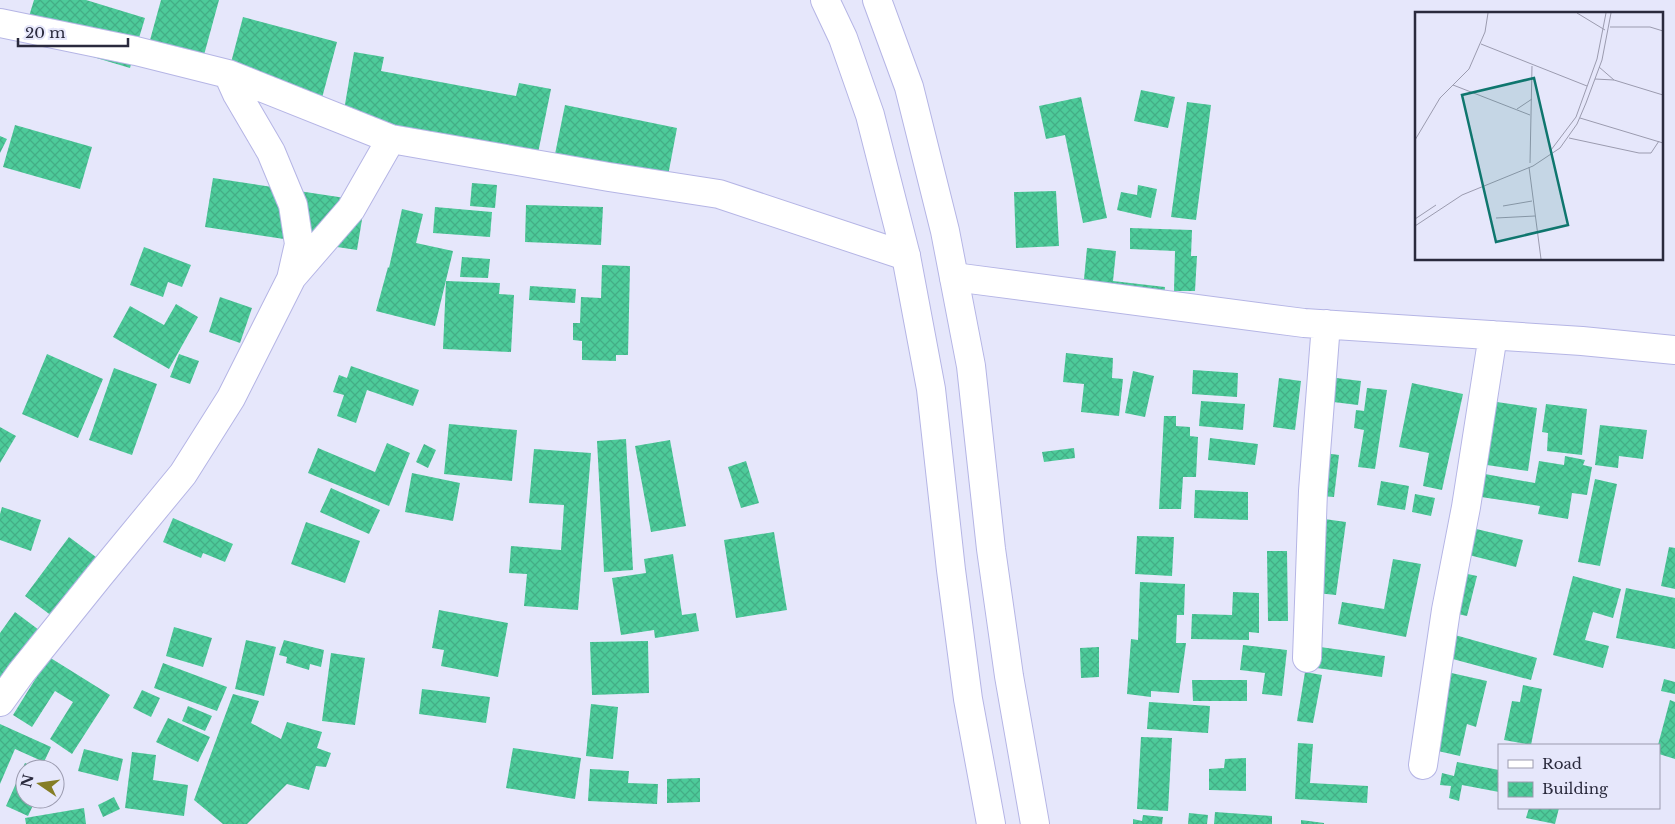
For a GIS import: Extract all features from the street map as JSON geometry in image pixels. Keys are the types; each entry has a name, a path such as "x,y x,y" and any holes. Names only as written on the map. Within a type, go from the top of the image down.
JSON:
{"main road":[{"path":"825,0 843,38 870,115 906,256 931,389 951,570 966,680 991,824"},
{"path":"877,0 909,87 946,231 971,366 991,548 1009,676 1035,824"},
{"path":"0,23 136,51 228,74 391,139 718,194 906,256"},
{"path":"228,74 237,94 271,152 293,205 299,244 291,279"},
{"path":"0,702 21,673 183,474 231,398 291,279 351,209 391,139"},
{"path":"954,277 1304,323 1582,341 1675,350"},
{"path":"1307,658 1313,491 1326,324"},
{"path":"1423,765 1446,610 1466,507 1493,335"}],"building":[{"path":"34,0 86,0 145,18 130,68 23,36"},
{"path":"161,0 219,0 204,55 150,40"},
{"path":"243,17 337,42 322,98 228,74"},
{"path":"354,52 384,57 381,71 516,96 519,83 551,89 538,153 343,116"},
{"path":"1141,90 1175,97 1168,128 1134,121"},
{"path":"1081,97 1107,218 1083,223 1065,135 1046,139 1039,106"},
{"path":"1187,102 1211,105 1196,220 1171,217"},
{"path":"565,105 677,128 667,181 554,159"},
{"path":"15,125 92,147 80,189 3,167"},
{"path":"0,136 7,139 0,153"},
{"path":"213,178 365,201 357,250 205,227"},
{"path":"472,183 497,185 495,208 470,206"},
{"path":"1138,185 1157,189 1151,218 1117,210 1121,192 1137,195"},
{"path":"1056,191 1059,246 1016,248 1014,192"},
{"path":"526,205 603,207 601,245 525,242"},
{"path":"435,207 492,212 490,237 433,233"},
{"path":"402,209 423,214 416,243 453,251 435,326 376,311 389,268"},
{"path":"1130,228 1192,230 1191,256 1197,256 1195,291 1174,291 1175,251 1130,249"},
{"path":"144,247 191,265 182,287 168,282 163,297 130,285"},
{"path":"1087,248 1116,251 1113,281 1165,287 1163,309 1082,300"},
{"path":"462,257 490,259 488,278 460,277"},
{"path":"602,265 630,266 628,355 616,355 616,361 582,360 582,341 573,340 573,323 580,323 581,297 601,298"},
{"path":"446,281 500,283 499,294 514,295 511,352 443,349"},
{"path":"530,286 576,289 575,303 529,300"},
{"path":"220,297 252,308 240,343 209,332"},
{"path":"176,304 198,317 169,369 113,337 130,306 164,325"},
{"path":"1066,353 1113,358 1112,378 1123,379 1119,416 1081,412 1084,384 1063,382"},
{"path":"47,354 103,379 78,438 22,414"},
{"path":"179,354 199,361 190,384 170,377"},
{"path":"351,366 419,390 413,406 367,390 356,423 337,416 344,395 333,392 339,375 347,378"},
{"path":"114,368 157,384 132,455 89,440"},
{"path":"1193,370 1238,373 1237,397 1192,394"},
{"path":"1133,371 1154,376 1145,417 1125,413"},
{"path":"1328,377 1361,381 1358,405 1325,401"},
{"path":"1279,378 1301,381 1295,430 1273,427"},
{"path":"1412,383 1463,394 1442,490 1423,486 1429,453 1399,447"},
{"path":"1367,388 1387,390 1375,469 1358,467 1364,430 1354,428 1356,410 1364,411"},
{"path":"1201,401 1245,404 1243,430 1199,426"},
{"path":"1490,401 1537,408 1528,471 1480,464"},
{"path":"1546,404 1587,409 1582,455 1547,451 1548,433 1542,432"},
{"path":"1164,416 1176,416 1176,426 1190,427 1190,436 1198,437 1196,477 1183,477 1181,509 1159,509"},
{"path":"449,424 517,430 512,481 444,474"},
{"path":"1600,425 1647,430 1643,459 1619,456 1618,468 1595,465"},
{"path":"0,427 16,436 0,463"},
{"path":"1210,438 1258,444 1255,465 1208,460"},
{"path":"626,439 633,570 604,572 597,441"},
{"path":"670,440 686,526 651,532 635,446"},
{"path":"387,443 410,453 389,506 308,473 318,448 375,472"},
{"path":"424,444 436,450 428,468 416,462"},
{"path":"1074,448 1075,458 1044,462 1042,452"},
{"path":"534,449 591,453 578,610 524,606 527,574 509,573 511,546 561,550 564,505 529,503"},
{"path":"1324,453 1339,455 1334,497 1320,496"},
{"path":"1565,456 1585,460 1583,465 1592,467 1587,495 1572,493 1568,519 1538,514 1540,506 1481,497 1485,474 1535,483 1539,461 1564,465"},
{"path":"746,461 759,503 741,508 728,467"},
{"path":"412,473 460,483 453,521 405,512"},
{"path":"1595,479 1617,484 1600,566 1578,562"},
{"path":"1381,481 1409,486 1405,510 1377,505"},
{"path":"331,488 380,510 369,534 320,512"},
{"path":"1195,490 1248,492 1248,520 1194,518"},
{"path":"1415,494 1435,498 1431,516 1412,512"},
{"path":"2,507 41,520 31,551 0,540 0,514"},
{"path":"173,518 233,544 225,562 203,553 201,558 163,542"},
{"path":"1317,518 1346,522 1336,595 1307,592"},
{"path":"306,522 360,541 345,583 291,564"},
{"path":"1472,528 1523,540 1516,567 1465,554"},
{"path":"774,532 787,610 736,618 724,540"},
{"path":"1137,536 1174,537 1172,576 1135,574"},
{"path":"69,537 100,560 56,619 25,596"},
{"path":"1669,547 1675,548 1675,589 1661,586"},
{"path":"1267,551 1287,551 1288,621 1268,621"},
{"path":"673,554 682,615 696,613 699,631 655,638 654,630 621,635 612,578 646,573 644,559"},
{"path":"1393,559 1421,564 1406,637 1338,624 1342,602 1384,609"},
{"path":"1463,573 1477,576 1467,616 1453,613"},
{"path":"1573,576 1621,589 1613,618 1593,612 1585,640 1609,646 1603,668 1553,655"},
{"path":"1140,582 1185,584 1184,615 1177,615 1176,643 1186,643 1179,693 1151,691 1151,697 1127,694 1131,639 1138,640"},
{"path":"1626,588 1675,598 1675,649 1616,638"},
{"path":"1233,592 1259,593 1259,633 1249,632 1249,640 1191,639 1192,614 1232,615"},
{"path":"439,610 508,623 498,677 441,666 444,650 432,648"},
{"path":"15,612 43,633 0,688 0,633"},
{"path":"174,627 212,638 203,667 166,656"},
{"path":"1455,635 1537,658 1531,680 1449,658"},
{"path":"246,640 276,647 264,696 235,689"},
{"path":"284,640 324,650 321,667 310,664 309,670 286,663 287,657 279,655"},
{"path":"648,641 649,693 592,695 590,642"},
{"path":"1243,645 1287,650 1282,696 1262,694 1265,673 1240,670"},
{"path":"1099,647 1099,677 1081,678 1080,648"},
{"path":"1320,647 1385,656 1382,677 1317,668"},
{"path":"331,653 365,658 355,725 322,721"},
{"path":"49,657 110,695 72,754 50,739 73,702 55,691 32,727 13,715"},
{"path":"163,663 227,687 217,711 154,688"},
{"path":"1305,672 1322,675 1313,723 1297,721"},
{"path":"1447,672 1487,681 1476,727 1467,724 1460,756 1429,749"},
{"path":"1664,679 1675,682 1675,694 1661,691"},
{"path":"1192,680 1247,680 1247,701 1193,701"},
{"path":"1523,685 1542,689 1531,744 1504,740 1512,701 1520,702"},
{"path":"422,689 490,697 486,723 419,714"},
{"path":"142,690 160,698 151,717 133,708"},
{"path":"233,694 259,701 251,723 281,739 287,722 322,732 317,748 331,753 326,767 316,766 309,790 287,784 247,824 223,824 194,800"},
{"path":"1670,700 1675,702 1675,759 1660,754 1660,744 1658,744"},
{"path":"1149,702 1210,706 1208,733 1147,729"},
{"path":"591,704 618,707 613,759 586,756"},
{"path":"188,706 212,716 205,731 182,721"},
{"path":"168,718 210,737 198,762 156,742"},
{"path":"0,724 51,747 45,759 37,759 15,749 0,784"},
{"path":"1141,737 1172,738 1168,811 1137,809"},
{"path":"1298,743 1313,744 1310,783 1368,786 1367,803 1295,799"},
{"path":"513,748 581,758 575,799 506,788"},
{"path":"84,749 123,759 118,781 78,771"},
{"path":"132,752 156,755 153,780 188,785 184,816 125,808"},
{"path":"1246,758 1246,791 1209,790 1209,769 1224,768 1225,759"},
{"path":"1457,762 1498,770 1498,792 1462,785 1459,801 1449,798 1451,786 1440,785 1442,773 1454,776"},
{"path":"590,769 629,771 628,783 658,784 657,804 588,801"},
{"path":"700,778 700,802 667,803 667,779"},
{"path":"15,786 15,809 31,809 28,816 6,806"},
{"path":"114,797 120,809 103,817 98,805"},
{"path":"84,808 86,824 26,824 25,818"},
{"path":"1529,809 1559,809 1555,824 1526,818"},
{"path":"1215,812 1272,816 1272,824 1214,824"},
{"path":"1189,813 1208,815 1207,824 1188,824"},
{"path":"1143,815 1163,817 1162,824 1133,824 1133,819 1142,821"},
{"path":"1301,820 1324,823 1324,824 1301,824"}]}
